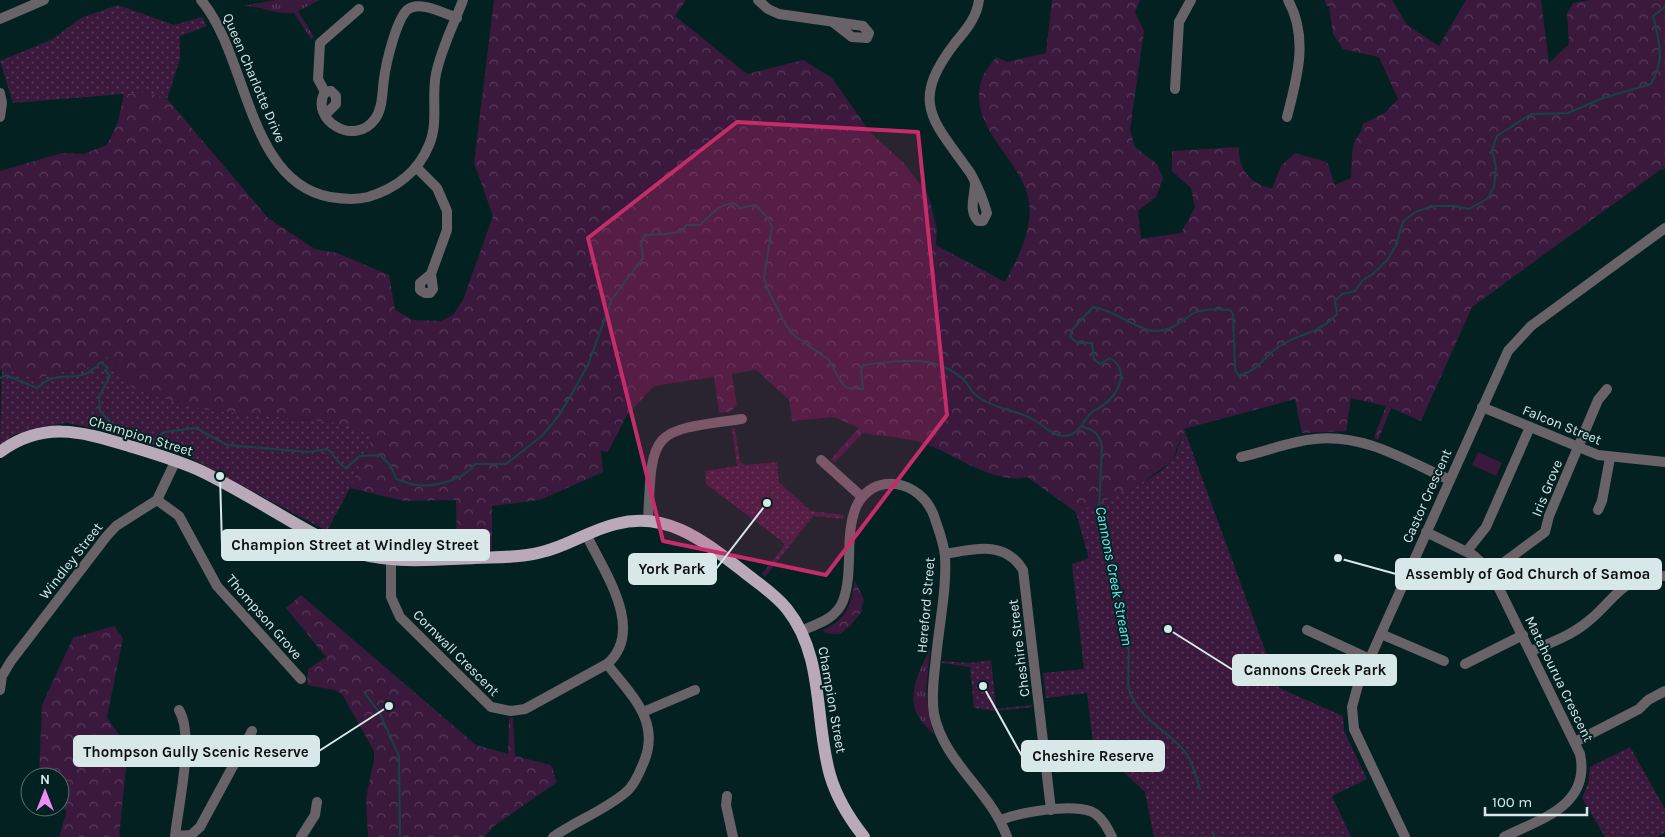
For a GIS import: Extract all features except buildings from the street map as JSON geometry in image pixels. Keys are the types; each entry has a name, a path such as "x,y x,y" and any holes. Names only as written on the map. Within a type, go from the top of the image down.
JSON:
{"main road":[{"name":"Champion Street","path":"0,452 23,438 48,432 65,431 94,436 176,460 202,472 341,548 356,554 391,560 529,555 568,545 615,524 648,521 677,527 703,541 773,595 787,610 801,631 812,660 827,760 833,784 845,810 864,837"}],"street":[{"path":"0,19 44,0"},
{"name":"Queen Charlotte Drive","path":"201,0 217,24 266,144 276,162 289,177 319,194 347,199 364,198 399,183 416,167 425,154 432,135 436,114 436,74 463,0"},
{"path":"758,0 768,9 779,14 834,23"},
{"path":"975,182 936,127 930,108 929,96 934,75 939,65 969,26 980,0"},
{"path":"1175,89 1179,22 1191,0"},
{"path":"1287,117 1300,58 1297,23 1288,0"},
{"path":"359,10 320,43 318,79 325,92 322,101 325,115 334,126 350,132 365,128 375,119 380,108 388,60 402,18 411,8 421,5 457,18"},
{"path":"325,92 331,91 335,93 337,101 334,108 325,115"},
{"path":"0,93 2,103 0,117"},
{"path":"416,167 437,188 447,211 447,230 431,274"},
{"name":"Castor Crescent","path":"1405,837 1354,729 1352,718 1354,697 1370,659 1503,359 1521,334 1665,228"},
{"name":"Iris Grove","path":"1491,572 1545,532 1549,516 1598,400 1607,389"},
{"name":"Falcon Street","path":"1482,407 1578,449 1610,458 1665,462"},
{"path":"648,521 652,459 661,441 671,432 686,427 742,419"},
{"path":"1466,551 1486,527 1530,427"},
{"path":"1241,457 1302,441 1338,438 1371,445 1450,480"},
{"path":"1598,510 1602,501 1610,458"},
{"path":"157,500 176,460"},
{"path":"801,631 834,615 843,602 847,583 853,518 862,497 821,460"},
{"name":"Hereford Street","path":"862,497 871,490 884,485 905,485 916,490 930,506 945,554 933,687 934,712 945,746 1001,820 1007,837"},
{"name":"Thompson Grove","path":"157,500 178,516 217,586 301,679"},
{"name":"Windley Street","path":"0,690 2,676 11,661 106,537 116,526 157,500"},
{"name":"Matahourua Crescent","path":"1426,532 1466,551 1491,572 1580,754 1582,770 1580,782 1572,799 1558,810 1504,837"},
{"name":"Cornwall Crescent","path":"391,560 391,597 400,617 491,707 511,711 525,709 607,664 615,657 622,644 624,631 619,604 587,536"},
{"name":"Cheshire Street","path":"945,554 981,547 996,549 1009,554 1023,570 1051,810"},
{"path":"1531,651 1575,631 1587,623 1627,584 1649,576 1665,576"},
{"path":"1307,630 1370,659"},
{"path":"1381,634 1444,661"},
{"path":"1465,664 1523,635"},
{"path":"553,837 626,792 640,772 647,755 650,736 643,712 607,664"},
{"path":"643,712 695,690"},
{"path":"1575,742 1639,709 1661,693"},
{"path":"179,710 184,727 185,760 175,837 190,835 200,827 252,732"},
{"path":"727,796 726,805 733,837"},
{"path":"301,837 315,815 317,802"},
{"path":"1001,820 1023,814 1051,810 1075,809 1090,811 1107,826 1112,837"}],"highlighted area":[{"path":"737,122 918,132 947,415 826,575 663,541 588,238"}],"green space":[{"path":"275,0 320,0 298,11 314,37 311,39 294,13 280,13 257,7 243,6"},
{"path":"494,0 686,0 675,16 747,74 803,60 832,78 870,132 905,164 929,197 937,229 936,245 1005,282 1024,240 1030,207 1022,181 986,124 980,109 979,93 983,76 996,57 1007,62 1046,53 1052,0 1140,0 1135,12 1144,31 1130,130 1135,147 1157,164 1163,178 1156,197 1138,211 1141,239 1181,233 1195,207 1191,188 1172,171 1172,151 1239,147 1240,162 1246,174 1257,183 1272,189 1281,166 1295,153 1327,162 1335,185 1351,178 1353,147 1363,124 1386,112 1398,99 1379,57 1343,49 1333,34 1329,6 1326,6 1325,0 1392,0 1407,25 1439,46 1466,0 1541,0 1549,63 1569,44 1567,13 1573,3 1590,0 1665,0 1665,169 1660,170 1472,307 1421,421 1391,408 1378,440 1374,438 1386,406 1351,398 1346,431 1302,433 1295,399 1184,429 1172,461 1147,479 1089,559 1076,512 1027,477 1014,478 985,472 929,445 903,438 863,433 834,463 831,459 859,428 834,417 792,421 789,400 756,370 732,374 737,406 729,412 719,413 714,377 654,386 627,415 608,452 601,451 603,472 540,500 492,506 492,550 457,550 456,500 404,501 350,488 372,438 330,422 206,410 153,396 132,388 125,377 106,356 83,370 53,373 38,380 0,370 0,171 62,153 84,154 107,145 118,122 124,94 148,92 167,99 268,218 315,249 337,253 389,275 395,310 413,320 441,321 453,315 463,300 493,216 474,163"},
{"path":"118,5 174,25 202,17 207,26 180,36 180,59 167,99 148,92 13,103 0,61 53,39 81,18"},
{"path":"106,356 125,377 132,388 153,396 206,410 330,422 356,428 372,438 350,488 327,531 183,454 93,428 67,423 39,427 12,436 0,445 2,368 38,380 53,373 83,370"},
{"path":"732,428 735,429 740,462 745,465 777,462 779,482 811,511 844,515 843,519 813,516 765,577 762,574 784,546 784,543 706,484 705,471 737,466"},
{"path":"1184,429 1279,688 1343,716 1344,731 1367,779 1332,796 1351,837 1154,837 1145,792 1116,765 1055,773 1054,769 1091,765 1095,760 1087,693 1046,698 1043,673 1084,669 1072,564 1089,558 1076,512 1126,491 1163,469 1171,462 1175,455"},
{"path":"1478,452 1502,463 1496,476 1472,465"},
{"path":"855,581 864,600 861,609 863,610 851,625 840,634 825,633 823,630 837,622 846,611 852,597"},
{"path":"301,595 476,745 508,754 509,718 513,718 515,756 551,765 557,782 494,826 484,837 368,837 366,798 374,760 374,751 342,694 335,690 307,685 308,669 326,657 286,608"},
{"path":"114,626 123,638 107,717 128,749 119,837 59,837 65,817 70,817 70,767 39,767 42,705 73,638"},
{"path":"930,648 926,694 933,734 920,719 915,710 914,702 916,683"},
{"path":"991,660 996,709 1032,705 1032,707 995,711 974,708 970,667 942,663 943,661 969,663"},
{"path":"1630,747 1665,809 1665,832 1657,837 1605,837 1582,798 1588,784 1590,767"}],"waterway":[{"path":"0,378 6,375 37,388 50,379 88,373 101,362 108,368 105,371 110,376 99,397 100,411 114,426 138,431 145,440 153,440 165,432 196,428 227,445 308,452 327,449 346,468 360,456 380,455 391,466 396,479 416,485 441,483 457,478 470,470 475,464 506,464 542,436 560,414 588,365 612,299 643,258 641,243 645,235 674,233 683,231 686,225 700,225 719,208 734,203 740,208 755,205 768,218 772,227 764,278 768,290 787,327 796,337 829,360 841,382 847,388 863,389 861,371 863,365 902,361 927,362 951,370 968,384 973,393 985,401 1028,417 1060,436 1070,435 1078,430 1094,410 1101,407 1113,396 1120,382 1120,369 1116,363 1110,358 1100,364 1094,359 1092,343 1078,343 1070,337 1072,330 1093,307 1109,312 1147,330 1154,331 1170,328 1192,314 1201,311 1230,310 1233,314 1235,370 1239,376 1253,370 1280,346 1322,327 1337,314 1335,301 1342,294 1355,291 1363,280 1373,274 1388,259 1396,245 1403,222 1410,216 1417,211 1435,206 1454,206 1469,209 1487,199 1494,187 1496,167 1492,150 1497,136 1531,114 1568,113 1603,98 1651,84 1660,59 1658,35 1653,16 1665,7"},
{"name":"Cannons Creek Stream","path":"1083,427 1090,429 1096,434 1102,446 1099,509 1129,637 1128,686 1138,708 1186,753 1200,789"},
{"path":"364,692 379,712 399,756 400,837"}],"place":[{"name":"Champion Street at Windley Street","path":"220,476"},
{"name":"York Park","path":"767,503"},
{"name":"Assembly of God Church of Samoa","path":"1338,558"},
{"name":"Cannons Creek Park","path":"1168,629"},
{"name":"Cheshire Reserve","path":"983,686"},
{"name":"Thompson Gully Scenic Reserve","path":"389,706"}]}
